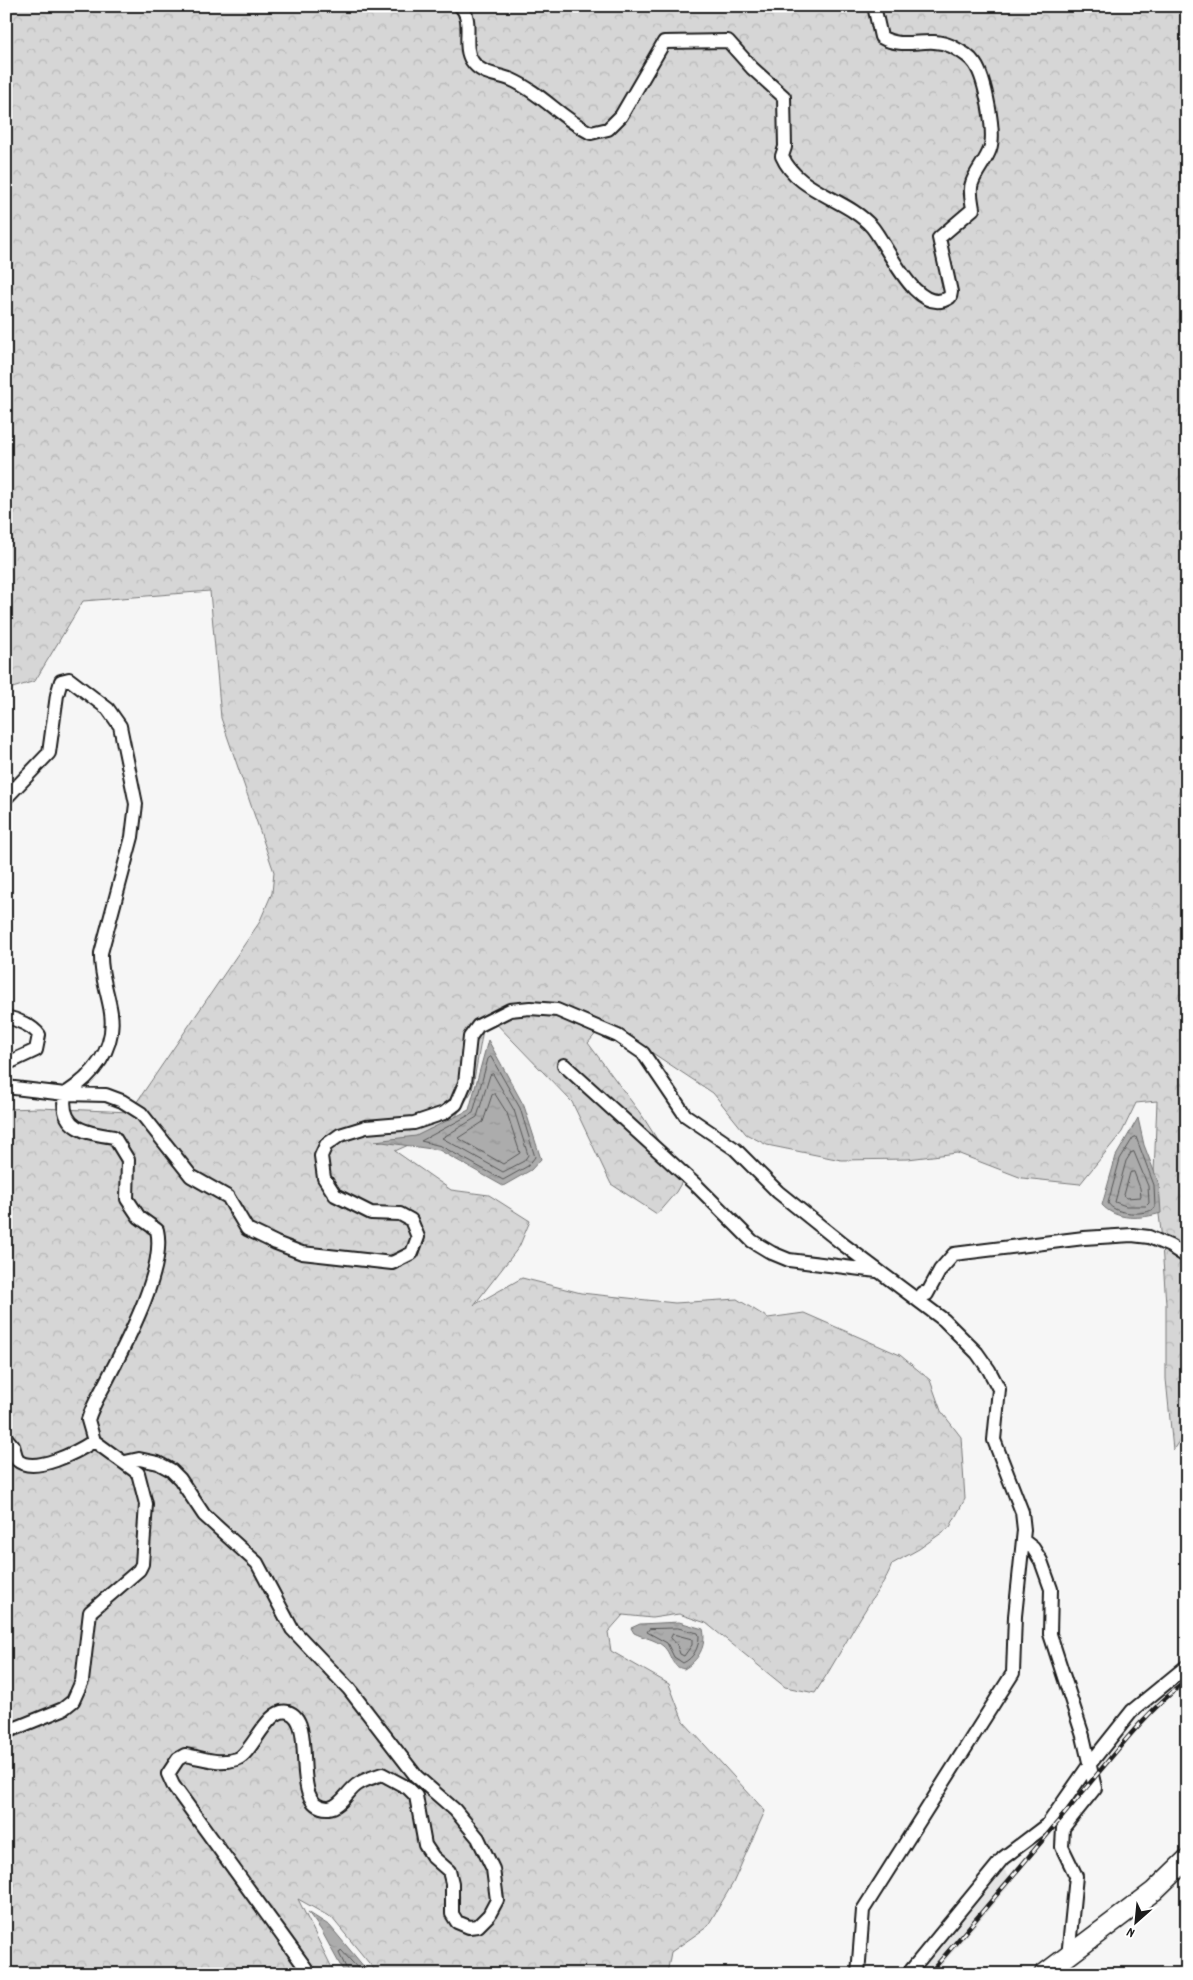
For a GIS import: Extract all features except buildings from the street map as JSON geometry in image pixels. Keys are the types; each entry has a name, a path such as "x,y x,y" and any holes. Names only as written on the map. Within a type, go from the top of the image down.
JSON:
{"highway":[{"path":"1044,1974 1154,1892 1186,1861"}],"street":[{"path":"460,6 467,19 467,50 476,67 530,90 574,125 591,133 608,129 621,116 664,42 728,41 752,68 784,97 785,147 782,156 791,171 804,182 846,206 871,225 904,277 918,294 934,302 943,302 950,297 951,292 939,238 973,209 971,184 991,149 992,136 989,114 980,76 975,64 964,53 945,44 892,44 881,36 874,6"},
{"path":"6,798 49,754 57,695 61,681 69,678 108,709 120,726 125,742 136,804 132,837 101,953 100,970 111,1013 112,1033 104,1056 84,1082 65,1094 62,1108 72,1125 90,1134 114,1137 128,1160 127,1199 139,1217 157,1230 160,1241 150,1284 123,1349 90,1414 89,1427 94,1441 138,1473 146,1504 142,1564 139,1570 90,1612 82,1681 72,1702 63,1709 6,1732"},
{"path":"6,1087 65,1094 106,1095 122,1101 141,1113 192,1176 228,1197 246,1230 302,1254 392,1263 412,1253 418,1237 411,1220 400,1214 372,1213 335,1195 324,1178 321,1162 326,1145 340,1135 366,1127 414,1123 444,1113 456,1104 465,1083 470,1037 478,1026 510,1010 530,1008 557,1010 618,1036 643,1053 685,1115 735,1149 778,1192 944,1320 977,1354 1000,1389 994,1440 1022,1512 1024,1541 1015,1616 1013,1673 863,1910 858,1974"},
{"path":"6,1017 13,1018 36,1031 39,1035 36,1050 6,1064"},
{"path":"564,1065 698,1187 752,1241 772,1253 789,1260 880,1271"},
{"path":"918,1300 923,1293 928,1294 940,1270 954,1254 1084,1238 1132,1235 1149,1237 1170,1246 1187,1257"},
{"path":"6,1438 12,1446 17,1460 35,1466 76,1452 94,1441"},
{"path":"125,1462 139,1459 158,1463 171,1470 180,1479 204,1515 257,1563 292,1629 349,1689 416,1776 427,1783 455,1810 478,1838 493,1869 497,1900 490,1915 478,1926 469,1927 457,1922 452,1914 452,1884 449,1871 433,1857 425,1845 416,1796 408,1788 382,1774 358,1784 337,1805 328,1808 316,1804 306,1787 301,1724 295,1715 288,1712 284,1711 275,1716 258,1733 247,1752 240,1758 224,1762 209,1762 185,1755 178,1759 168,1774 173,1785 310,1974"},
{"path":"1024,1541 1033,1548 1041,1561 1051,1589 1050,1634 1083,1736 1095,1788 1063,1828 1062,1846 1076,1876 1068,1957"},
{"path":"908,1974 1003,1858 1048,1824 1089,1765 1132,1711 1187,1666"}],"shaded area":[{"path":"1003,1869 1014,1880 934,1974 918,1974"}],"green space":[{"path":"6,6 1187,6 1187,1429 1173,1450 1166,1379 1166,1304 1161,1231 1154,1173 1157,1101 1136,1103 1122,1132 1080,1184 1022,1178 957,1153 908,1159 841,1160 767,1145 746,1134 713,1093 630,1038 602,1026 588,1043 643,1117 683,1180 676,1192 657,1214 611,1184 572,1102 486,1013 472,1091 449,1127 395,1151 451,1190 489,1195 530,1221 519,1247 474,1305 522,1278 581,1293 675,1303 737,1299 768,1318 804,1313 900,1355 930,1380 941,1411 961,1437 965,1499 950,1527 919,1549 892,1564 884,1581 815,1693 785,1687 706,1623 679,1614 652,1618 623,1615 608,1632 611,1651 669,1684 683,1721 765,1811 733,1883 707,1927 671,1952 667,1974 378,1974 332,1918 298,1899 335,1974 6,1974 6,1109 40,1108 130,1112 259,923 272,893 274,872 221,718 210,591 83,601 35,681 6,690"}],"water":[{"path":"488,1040 524,1106 541,1159 531,1170 503,1186 439,1150 375,1141 416,1136 469,1110"},
{"path":"1138,1118 1144,1145 1159,1184 1161,1213 1145,1217 1130,1217 1115,1214 1102,1205 1116,1156"},
{"path":"679,1622 703,1629 704,1635 700,1652 693,1662 684,1669 679,1668 673,1663 663,1646 634,1633 631,1628 640,1624"},
{"path":"308,1912 330,1926 370,1974 345,1974 321,1930"}],"railway":[{"path":"929,1974 1141,1722 1187,1680"}]}
